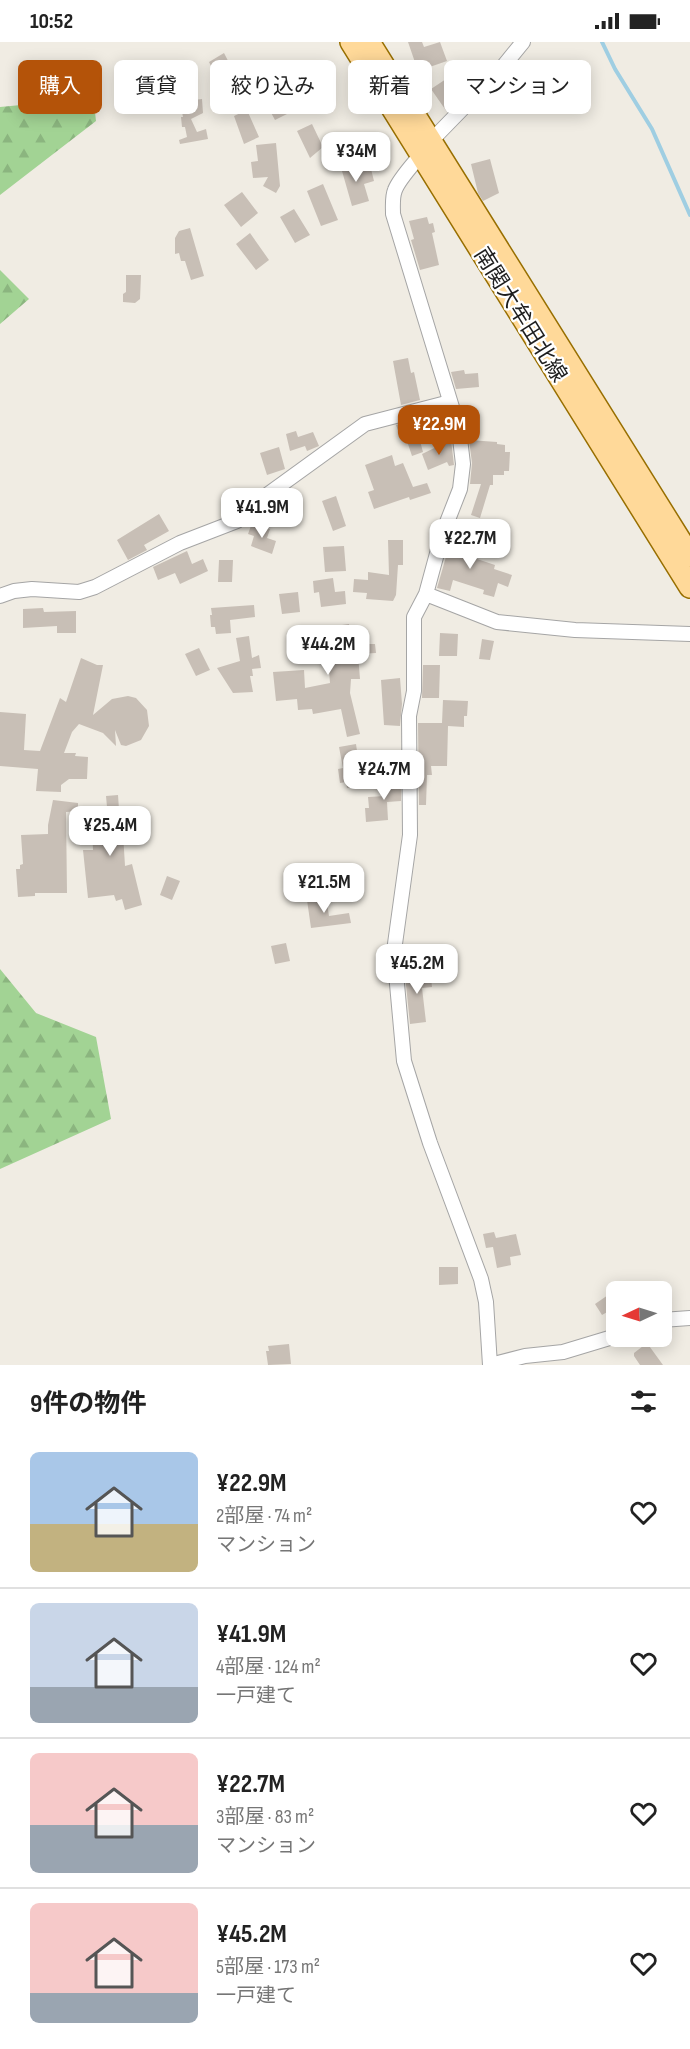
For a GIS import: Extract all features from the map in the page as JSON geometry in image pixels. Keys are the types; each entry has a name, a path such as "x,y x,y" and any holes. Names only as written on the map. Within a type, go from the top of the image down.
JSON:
{"main road":[{"name":"南関大牟田北線","path":"351,42 425,149 690,556"},
{"name":"南関大牟田北線","path":"369,42 425,149 690,587"}],"street":[{"path":"523,42 501,69 425,149 395,189 393,214 459,430 463,464 460,489 442,536 426,594 414,617 414,691 409,716 411,836 394,951 404,1061 430,1143 481,1279 486,1302 490,1365 525,1356 563,1352 606,1339"},
{"path":"0,596 14,591 79,592 95,587 180,543 237,521 253,505 365,424 450,402"},
{"path":"426,594 497,622 576,630 690,634"},
{"path":"672,1319 690,1318"}],"green space":[{"path":"18,105 18,114 95,114 96,121 0,195 0,107"},
{"path":"0,270 29,299 0,324"},
{"path":"0,969 36,1013 96,1037 111,1119 0,1169"}],"building":[{"path":"408,42 422,42 424,47 440,42 447,60 432,66 432,60 414,60"},
{"path":"224,53 228,60 212,60"},
{"path":"444,80 444,108 432,90"},
{"path":"198,99 202,99 203,113 191,119 197,132 206,129 208,139 180,144 179,140 187,137 185,127 182,127 181,117 183,117 182,114 198,114"},
{"path":"249,114 259,137 244,144 234,116"},
{"path":"272,114 287,114 275,120"},
{"path":"312,124 323,147 310,158 297,131"},
{"path":"276,143 280,186 276,193 263,186 268,177 253,178 251,162 258,161 256,145"},
{"path":"380,143 389,159 380,164 371,147"},
{"path":"350,157 355,174 371,169 374,181 364,184 369,201 352,206 340,164"},
{"path":"490,159 499,193 483,201 478,193 471,164"},
{"path":"323,184 338,220 321,226 307,191"},
{"path":"242,192 258,213 241,227 224,205"},
{"path":"294,209 310,235 295,243 280,217"},
{"path":"427,217 429,224 433,223 435,232 432,233 439,265 420,270 411,240 414,239 409,221"},
{"path":"190,228 204,276 191,280 185,261 181,261 179,253 175,254 175,238 179,231"},
{"path":"250,233 269,260 256,270 236,244"},
{"path":"126,275 141,275 140,299 135,303 123,302 123,294 126,292"},
{"path":"408,358 411,373 414,372 420,400 401,405 393,361"},
{"path":"464,370 465,374 478,373 479,387 456,389 451,372"},
{"path":"431,416 433,427 417,430 423,452 412,456 405,435 400,436 396,425"},
{"path":"296,431 298,437 313,432 319,446 307,451 305,446 290,451 286,434"},
{"path":"451,440 454,465 449,466 447,462 428,470 422,454"},
{"path":"469,440 497,442 497,444 505,445 505,452 510,452 509,471 504,471 504,475 493,475 493,485 490,485 480,518 471,515 481,484 470,484 472,463"},
{"path":"279,447 285,469 267,475 260,453"},
{"path":"392,455 395,466 403,463 413,487 427,483 431,493 410,500 409,497 374,509 368,492 374,490 365,465"},
{"path":"336,496 346,526 333,531 322,501"},
{"path":"159,514 169,531 144,545 147,550 128,560 117,540"},
{"path":"252,523 270,529 267,538 276,541 272,554 251,546 254,536 248,534"},
{"path":"452,536 472,543 468,556 495,565 494,569 512,575 508,587 498,583 494,597 483,594 484,590 453,580 450,591 437,588"},
{"path":"388,540 403,540 403,565 398,565 396,595 393,601 366,599 367,593 353,592 354,579 368,580 368,572 389,575"},
{"path":"344,546 346,571 325,572 323,547"},
{"path":"187,551 192,564 203,559 208,571 180,584 175,573 158,580 153,567"},
{"path":"219,560 233,560 232,582 218,582"},
{"path":"333,578 335,592 345,591 346,604 321,607 319,592 314,593 313,581"},
{"path":"298,592 300,612 282,614 279,594"},
{"path":"254,605 255,617 230,620 231,633 216,634 215,627 211,627 211,608"},
{"path":"43,608 44,612 76,611 76,633 57,633 57,626 23,628 23,609"},
{"path":"349,624 352,644 375,644 376,653 358,654 360,679 351,679 350,693 360,734 347,737 341,709 313,714 312,709 298,710 297,699 276,701 273,672 304,670 305,688 330,683 327,645 309,648 307,630"},
{"path":"440,633 458,634 457,656 439,656"},
{"path":"249,636 252,658 259,655 261,668 252,669 253,676 250,676 253,692 233,693 217,668 240,661 236,638"},
{"path":"482,639 494,641 490,660 479,659"},
{"path":"199,648 210,670 196,676 185,654"},
{"path":"81,658 97,665 103,665 93,715 112,699 128,696 136,698 147,710 149,726 141,740 126,746 121,745 115,730 116,746 103,733 79,724 72,732 64,753 76,753 75,756 88,757 87,779 69,779 61,785 61,792 36,791 38,769 0,766 0,712 26,714 24,750 40,751 60,698 66,702"},
{"path":"423,665 440,665 439,698 422,698"},
{"path":"400,678 402,704 400,726 384,725 381,680"},
{"path":"443,700 468,701 467,716 464,716 464,727 448,726 447,766 431,766 432,775 427,775 426,805 419,805 418,723 442,723"},
{"path":"356,744 362,786 347,788 346,782 340,783 338,769 343,768 339,747"},
{"path":"401,777 401,801 387,802 388,820 366,822 365,808 369,808 368,797 386,796 385,778"},
{"path":"118,795 120,824 127,810 128,832 123,833 125,866 132,864 142,905 125,910 122,899 116,901 114,895 88,898 83,850 93,850 91,808 107,807 106,796"},
{"path":"53,800 78,803 78,811 66,812 67,893 35,893 35,896 18,897 16,869 20,869 20,865 23,864 21,835 48,834"},
{"path":"167,876 180,881 172,900 160,895"},
{"path":"326,897 329,916 349,913 351,923 311,928 307,900"},
{"path":"286,943 290,961 275,964 271,946"},
{"path":"430,969 432,987 422,988 426,1022 410,1024 405,975 416,974 416,970"},
{"path":"494,1232 496,1238 516,1234 521,1255 510,1257 511,1265 497,1268 493,1247 486,1248 483,1234"},
{"path":"439,1267 458,1267 458,1284 439,1285"},
{"path":"606,1296 606,1313 602,1315 595,1304"},
{"path":"289,1344 291,1364 268,1365 266,1351 269,1351 268,1346"},
{"path":"642,1347 650,1347 663,1365 640,1365 634,1353"}],"waterway":[{"path":"602,42 615,69 652,129 690,215"}]}
